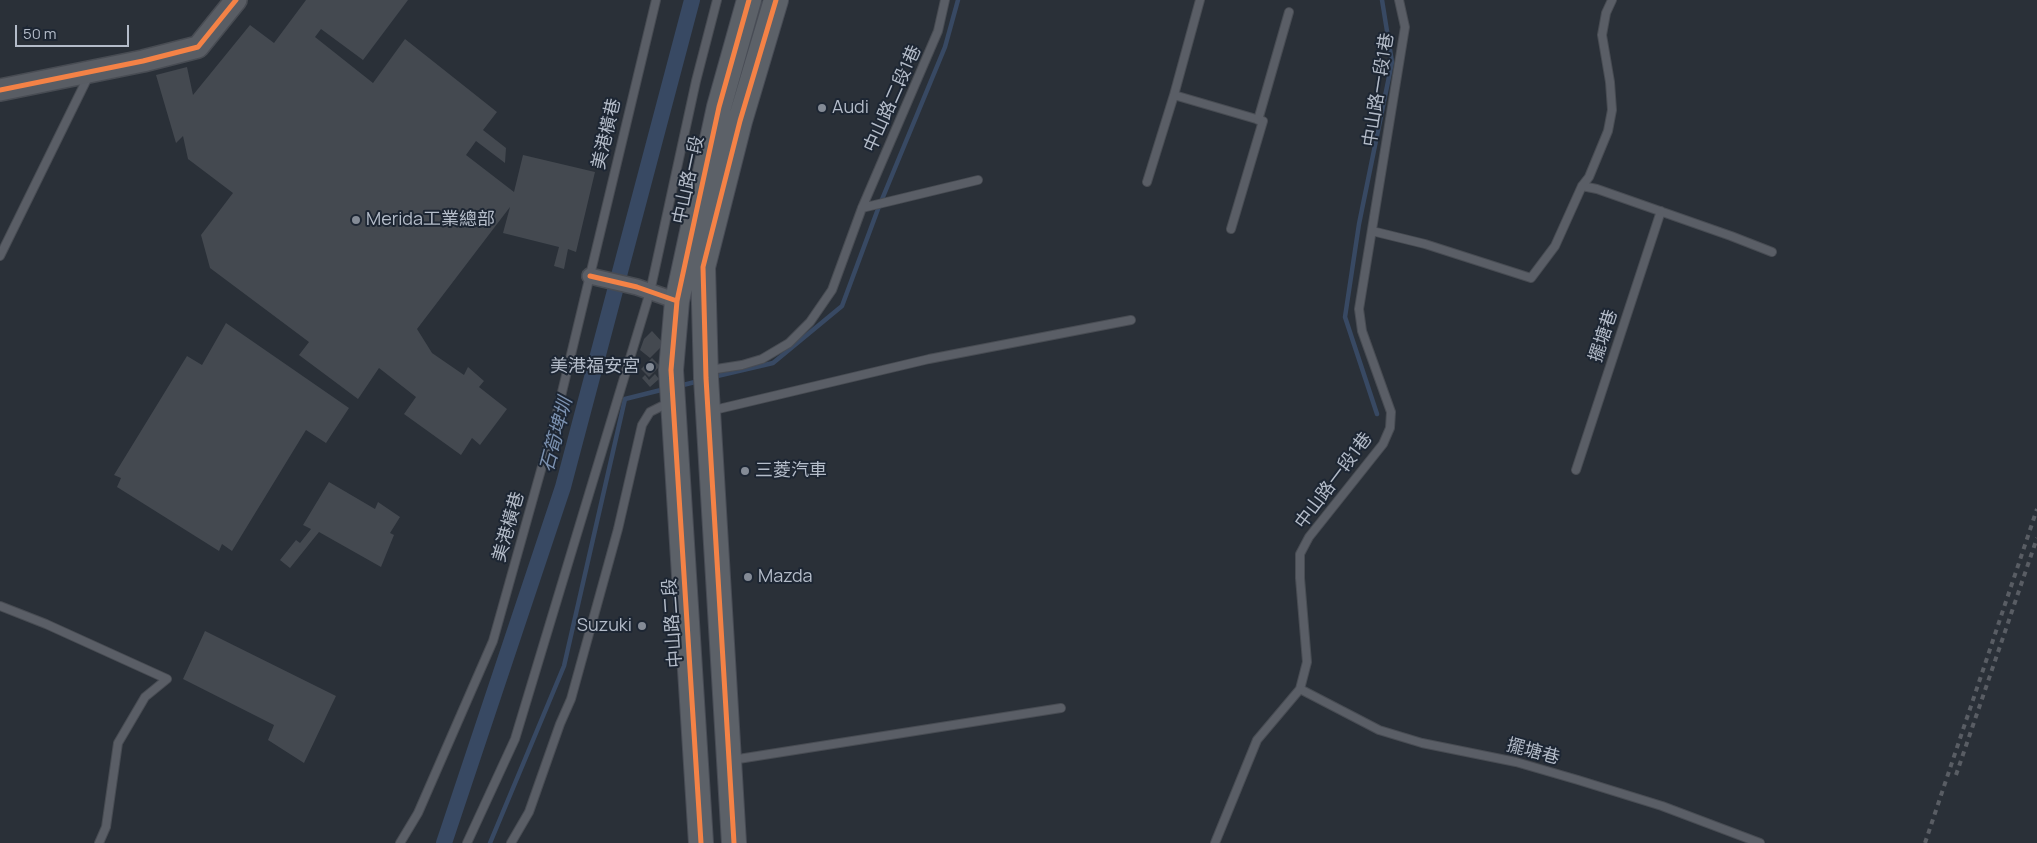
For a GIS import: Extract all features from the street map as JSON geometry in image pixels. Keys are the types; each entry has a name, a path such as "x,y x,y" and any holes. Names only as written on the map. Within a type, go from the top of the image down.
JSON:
{"main road":[{"name":"中山路一段","path":"671,370 677,301 719,107 749,0"},
{"name":"中山路一段","path":"708,412 703,267 740,122 776,0"},
{"name":"中山路二段","path":"671,370 701,843"},
{"path":"708,412 734,843"}],"street":[{"path":"0,90 198,47 236,0"},
{"path":"590,276 644,289 677,301"}],"lane":[{"name":"美港橫巷","path":"400,843 418,813 493,641 556,413 590,276 641,54 656,0"},
{"path":"467,843 514,739 644,289 717,0"},
{"name":"中山路二段1巷","path":"706,374 762,359 789,343 810,322 832,290 862,208 938,31 946,0"},
{"path":"1147,182 1174,95 1200,0"},
{"name":"中山路一段1巷","path":"1215,843 1257,740 1291,703 1300,689 1307,662 1300,578 1300,554 1309,537 1377,452 1390,428 1391,412 1362,331 1359,310 1405,26 1399,0"},
{"path":"1372,231 1424,244 1532,278 1555,246 1582,186 1589,177 1608,131 1612,110 1610,82 1602,36 1606,13 1612,0"},
{"path":"1258,120 1289,12"},
{"path":"0,256 91,71"},
{"path":"1174,95 1263,121 1231,229"},
{"path":"862,208 978,180"},
{"path":"1582,186 1661,211 1772,252"},
{"name":"擺塘巷","path":"1576,470 1661,211"},
{"path":"708,412 929,359 1131,320"},
{"path":"511,843 529,812 560,724 571,699 618,529 642,425 650,412 672,401"},
{"path":"0,606 46,624 167,679 145,697 118,744 106,827 99,843"},
{"name":"擺塘巷","path":"1300,689 1379,730 1422,743 1516,762 1578,780 1662,806 1760,843"},
{"path":"728,761 1061,708"}],"building":[{"name":"Merida工業總部","path":"306,0 408,0 363,60 321,29 315,37 373,83 405,39 497,112 483,130 506,148 505,163 476,141 466,155 514,192 523,155 595,172 576,252 568,249 564,269 554,266 559,247 503,233 510,207 417,329 432,353 464,375 468,367 484,381 479,387 507,409 480,445 472,438 461,455 404,414 416,397 379,368 358,399 299,355 309,342 210,268 201,235 233,193 188,159 183,136 176,143 156,75 187,67 193,95 250,25 274,43"},
{"path":"226,323 349,408 326,443 306,430 232,551 222,544 219,551 117,487 121,478 114,475 187,356 202,365"},
{"path":"652,331 664,344 650,358 640,350 644,339"},
{"name":"美港福安宮","path":"652,358 660,366 649,377 641,369"},
{"path":"655,374 659,379 650,387 642,378 645,375 649,380"},
{"path":"329,482 375,509 378,502 400,517 390,533 394,535 381,567 319,532 290,568 280,560 296,540 300,543 311,529 303,525"},
{"path":"205,631 336,696 304,763 268,740 274,725 183,679"}],"waterway":[{"name":"石筍埤圳","path":"444,843 563,487 692,0"},
{"path":"713,377 773,363 842,306 878,209 945,47 958,0"},
{"path":"1377,414 1345,317 1359,224 1392,62 1382,0"},
{"path":"679,386 699,381"},
{"path":"490,843 564,666 625,399 665,389"}],"railway":[{"path":"1925,843 2037,509"},
{"path":"1956,775 2037,538"}],"cycle path":[{"path":"0,90 143,61 198,47 236,0"},
{"path":"701,843 671,370 677,301 719,107 749,0"},
{"path":"734,843 706,378 703,267 740,121 776,0"},
{"path":"590,276 637,287 677,301"}],"place":[{"name":"Audi","path":"822,108"},
{"name":"Merida工業總部","path":"356,220"},
{"name":"美港福安宮","path":"650,367"},
{"name":"三菱汽車","path":"745,471"},
{"name":"Mazda","path":"748,577"},
{"name":"Suzuki","path":"642,626"}]}
